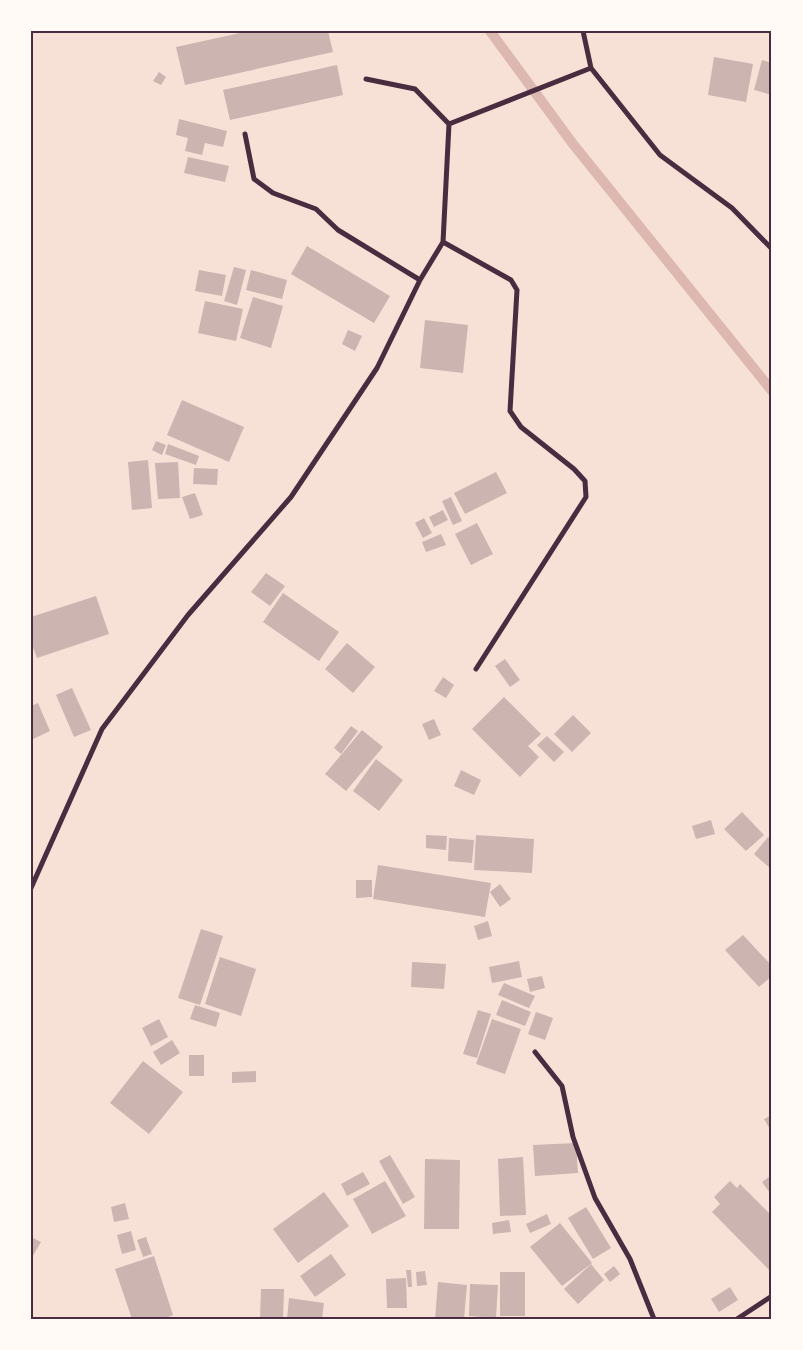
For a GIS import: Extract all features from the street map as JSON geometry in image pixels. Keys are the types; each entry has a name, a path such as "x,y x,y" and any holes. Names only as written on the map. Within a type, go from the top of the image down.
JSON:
{"street":[{"path":"583,31 591,68 660,155 732,208 772,248"},
{"path":"448,124 591,68"},
{"path":"31,888 102,729 188,615 291,497 377,368 420,280 443,242 448,124 415,89 366,79"},
{"path":"245,134 254,179 273,193 316,209 338,230 420,280"},
{"path":"443,242 511,280 517,290 510,411 521,427 574,469 585,481 586,497 476,668"},
{"path":"535,1052 562,1086 573,1137 595,1198 630,1259 654,1319"},
{"path":"736,1319 772,1296"}],"building":[{"path":"249,31 328,31 333,52 185,85 176,47"},
{"path":"714,57 753,64 746,102 708,95"},
{"path":"762,60 772,63 772,95 754,90"},
{"path":"337,65 343,95 230,120 223,90"},
{"path":"159,72 166,77 161,85 153,81"},
{"path":"179,119 227,131 223,147 205,143 202,155 185,151 188,138 176,135"},
{"path":"188,157 229,166 225,182 184,173"},
{"path":"307,246 390,296 374,323 291,274"},
{"path":"234,267 246,270 237,305 224,301"},
{"path":"199,270 226,275 222,296 195,291"},
{"path":"251,270 287,280 282,299 246,290"},
{"path":"253,297 283,306 271,348 240,338"},
{"path":"205,301 243,309 236,341 198,333"},
{"path":"425,320 468,325 463,373 420,368"},
{"path":"348,330 362,336 355,351 342,344"},
{"path":"182,400 244,427 229,462 167,435"},
{"path":"156,441 166,445 162,455 152,450"},
{"path":"168,444 199,456 196,465 165,454"},
{"path":"148,460 152,508 132,510 128,462"},
{"path":"178,462 180,498 158,499 155,463"},
{"path":"194,468 218,469 217,485 193,484"},
{"path":"496,472 507,493 465,514 454,493"},
{"path":"195,493 203,515 190,519 182,497"},
{"path":"451,497 462,521 453,525 442,501"},
{"path":"443,510 448,520 434,527 429,517"},
{"path":"424,518 432,533 423,538 415,523"},
{"path":"477,523 493,554 471,565 455,534"},
{"path":"441,534 446,545 426,552 422,542"},
{"path":"266,573 285,586 270,606 251,592"},
{"path":"283,593 339,632 319,661 263,622"},
{"path":"96,596 109,634 37,658 31,642 31,617"},
{"path":"347,643 375,667 353,693 325,669"},
{"path":"505,659 520,680 510,687 495,666"},
{"path":"443,677 454,685 446,698 434,691"},
{"path":"72,688 91,730 74,737 56,695"},
{"path":"504,697 541,734 528,746 539,757 520,777 472,729"},
{"path":"38,703 50,731 31,740 31,706"},
{"path":"573,715 591,733 572,752 554,734"},
{"path":"434,719 441,735 429,740 422,724"},
{"path":"351,726 358,731 341,754 334,748"},
{"path":"362,730 383,747 346,791 325,774"},
{"path":"547,736 564,752 554,762 537,745"},
{"path":"376,759 403,780 379,811 353,791"},
{"path":"461,770 481,780 474,795 454,786"},
{"path":"742,812 764,835 746,851 724,829"},
{"path":"711,820 715,834 696,839 692,826"},
{"path":"426,835 447,836 446,850 426,848"},
{"path":"476,835 534,839 532,873 474,870"},
{"path":"768,837 772,840 772,870 754,854"},
{"path":"449,838 474,840 472,863 448,861"},
{"path":"378,865 491,883 485,917 373,899"},
{"path":"356,880 372,880 372,897 356,898"},
{"path":"500,884 511,899 500,907 490,892"},
{"path":"488,921 492,936 478,940 474,926"},
{"path":"201,929 223,936 200,1005 178,998"},
{"path":"743,935 772,966 772,976 759,987 725,950"},
{"path":"220,957 256,969 241,1016 205,1004"},
{"path":"519,961 522,977 492,983 489,967"},
{"path":"412,962 446,964 444,989 411,987"},
{"path":"542,976 545,988 530,992 527,979"},
{"path":"504,983 535,996 529,1008 498,995"},
{"path":"502,1000 531,1012 525,1026 496,1015"},
{"path":"195,1005 220,1013 216,1027 190,1019"},
{"path":"478,1010 491,1014 477,1058 463,1054"},
{"path":"536,1012 553,1018 545,1040 528,1034"},
{"path":"159,1019 168,1037 151,1046 142,1028"},
{"path":"492,1019 521,1029 505,1074 476,1064"},
{"path":"172,1040 180,1053 161,1065 153,1052"},
{"path":"189,1055 204,1055 204,1076 189,1076"},
{"path":"143,1061 183,1092 149,1134 110,1103"},
{"path":"256,1071 256,1082 232,1083 232,1072"},
{"path":"772,1115 772,1133 764,1119"},
{"path":"576,1143 578,1173 535,1176 533,1145"},
{"path":"390,1155 415,1197 403,1204 379,1161"},
{"path":"523,1157 526,1215 500,1216 498,1159"},
{"path":"425,1159 460,1160 459,1229 424,1229"},
{"path":"363,1172 370,1184 347,1196 341,1184"},
{"path":"772,1175 772,1196 762,1182"},
{"path":"385,1181 406,1216 372,1234 353,1199"},
{"path":"730,1181 737,1188 740,1184 772,1216 772,1273 712,1212 720,1204 714,1197"},
{"path":"324,1192 349,1226 298,1263 273,1229"},
{"path":"125,1203 129,1219 114,1222 111,1207"},
{"path":"586,1207 611,1248 593,1259 568,1218"},
{"path":"547,1214 551,1224 530,1233 526,1224"},
{"path":"509,1220 511,1232 493,1234 492,1223"},
{"path":"560,1223 592,1263 562,1286 530,1247"},
{"path":"131,1231 136,1250 122,1254 117,1235"},
{"path":"31,1237 41,1242 31,1259"},
{"path":"146,1237 152,1254 143,1257 137,1240"},
{"path":"331,1254 346,1275 315,1297 300,1276"},
{"path":"154,1256 173,1315 163,1319 132,1319 115,1269"},
{"path":"591,1264 604,1280 578,1304 564,1289"},
{"path":"614,1266 620,1274 610,1282 604,1274"},
{"path":"406,1270 411,1270 412,1287 408,1287"},
{"path":"425,1271 427,1285 417,1286 416,1272"},
{"path":"500,1272 525,1272 525,1316 500,1316"},
{"path":"406,1278 407,1308 387,1308 386,1279"},
{"path":"438,1282 467,1285 464,1319 435,1319"},
{"path":"470,1284 498,1285 496,1318 469,1316"},
{"path":"730,1287 738,1300 719,1312 711,1299"},
{"path":"261,1289 284,1289 283,1319 260,1319"},
{"path":"289,1298 324,1303 322,1319 287,1319"}],"waterway":[{"path":"490,31 573,144 772,391"}]}
